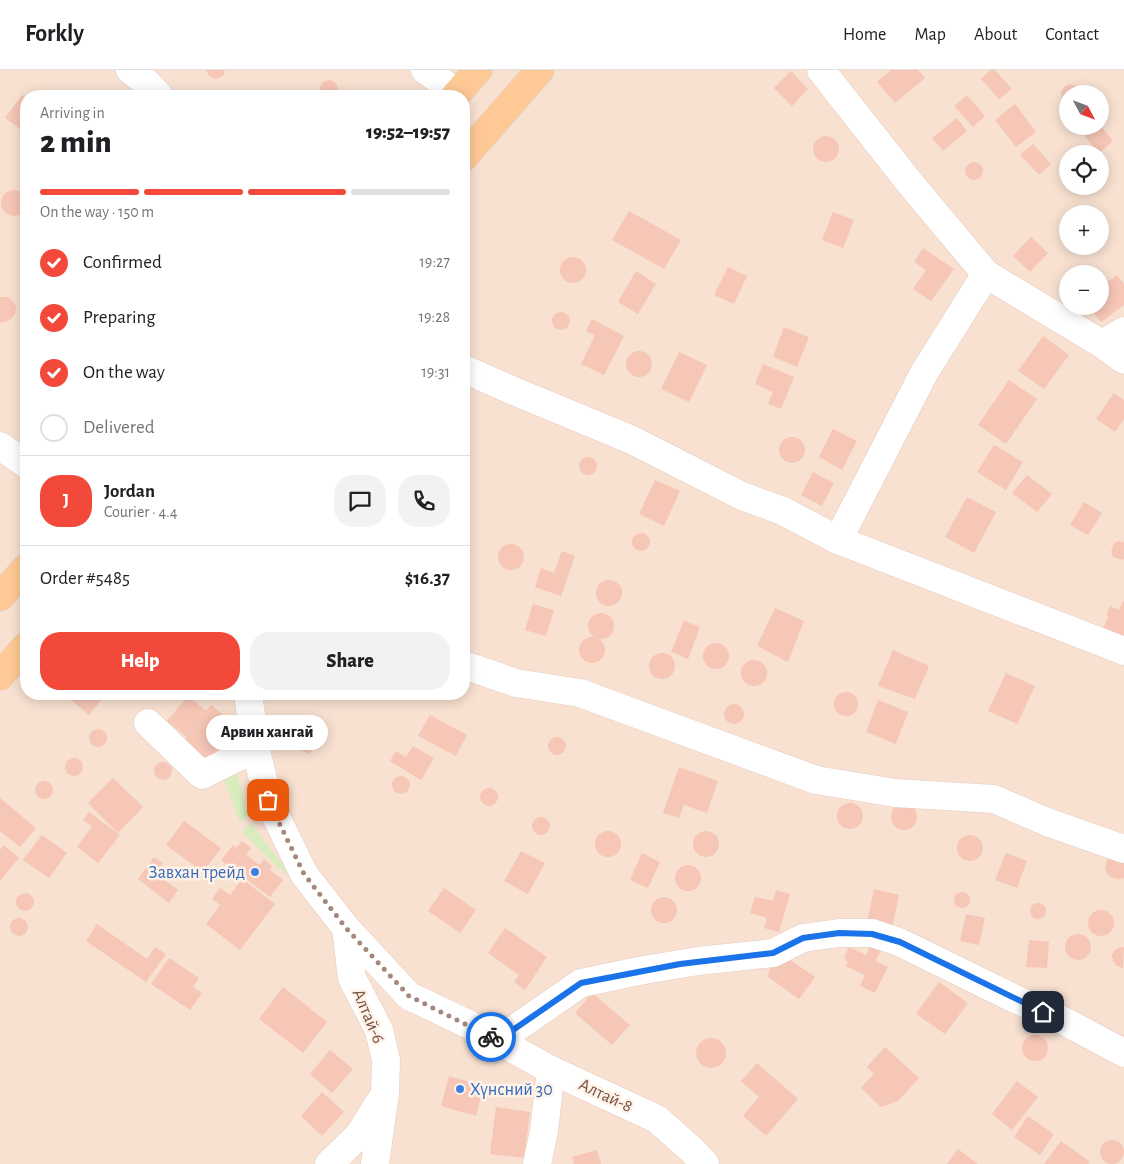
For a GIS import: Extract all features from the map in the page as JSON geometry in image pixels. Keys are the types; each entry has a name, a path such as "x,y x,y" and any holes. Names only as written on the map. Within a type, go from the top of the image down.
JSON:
{"main road":[{"path":"460,90 478,70"},
{"path":"470,150 540,70"},
{"path":"0,597 20,575"},
{"path":"0,676 20,653"}],"street":[{"path":"130,70 147,82 154,90"},
{"path":"424,70 450,90"},
{"path":"821,70 909,182 986,274 1113,338 1124,360"},
{"path":"838,540 924,373 986,274"},
{"path":"470,372 509,390 632,440 742,496 783,510 838,540 1124,651"},
{"path":"0,446 20,460"},
{"path":"470,667 516,683 580,693 816,780 895,793 994,799 1047,822 1124,849"},
{"name":"Алтай-8","path":"249,700 256,750 268,800 304,874 346,928 409,996 551,1070 656,1119 693,1150 705,1164"},
{"path":"148,723 202,775 256,750"},
{"name":"Алтай-6","path":"346,928 352,978 379,1030 386,1060 385,1093 375,1164"},
{"path":"497,1041 581,983 680,964 773,953 803,938 839,933 872,934 900,942 1058,1018 1124,1053"},
{"path":"537,1164 544,1131 551,1070"},
{"path":"329,1164 359,1134 385,1093"}],"shaded area":[{"path":"0,70 1124,70 1124,1164 0,1164"}],"green space":[{"path":"237,773 248,815 240,822 224,779"},
{"path":"251,823 285,868 286,875 242,832"}],"building":[{"path":"206,70 225,70 223,76 215,79 209,76"},
{"path":"891,70 918,70 925,78 895,103 877,82"},
{"path":"990,70 995,70 1012,89 999,99 981,79"},
{"path":"791,71 808,89 792,106 774,88"},
{"path":"329,80 337,86 338,90 320,89 323,83"},
{"path":"967,95 985,116 973,127 954,106"},
{"path":"20,98 20,129 5,118"},
{"path":"1015,104 1036,132 1016,147 995,120"},
{"path":"957,118 967,131 943,151 932,138"},
{"path":"1084,135 1108,135 1113,141 1108,145 1092,145"},
{"path":"826,136 835,140 839,149 835,158 826,162 817,158 813,149 817,140"},
{"path":"1033,144 1051,164 1039,175 1020,155"},
{"path":"970,162 978,162 983,167 981,178 970,180 965,175 965,167"},
{"path":"9,191 19,191 20,214 9,215 2,208 2,198"},
{"path":"629,211 681,240 664,269 612,240"},
{"path":"833,212 854,220 843,248 822,240"},
{"path":"1031,237 1048,253 1030,272 1013,256"},
{"path":"923,248 954,269 931,301 913,289 926,270 914,262"},
{"path":"573,257 582,261 586,270 582,279 573,283 564,279 560,270 564,261"},
{"path":"728,267 747,276 734,304 714,295"},
{"path":"636,271 656,284 638,314 618,302"},
{"path":"1117,275 1124,284 1124,305 1101,322 1096,315 1109,315 1109,281"},
{"path":"0,297 8,297 16,307 15,314 5,322 0,322"},
{"path":"557,312 565,312 570,317 568,328 557,330 552,325 552,317"},
{"path":"592,319 624,336 604,375 581,364 595,335 586,331"},
{"path":"784,327 809,337 797,367 773,357"},
{"path":"1043,336 1069,355 1044,389 1018,371"},
{"path":"639,351 648,355 652,364 648,373 639,377 630,373 626,364 630,355"},
{"path":"679,352 707,365 689,402 661,389"},
{"path":"763,364 794,377 781,409 768,404 773,392 755,384"},
{"path":"1009,380 1037,399 1006,444 978,425"},
{"path":"1114,393 1124,400 1124,419 1115,432 1096,419"},
{"path":"833,429 857,441 842,470 819,457"},
{"path":"792,437 801,441 805,450 801,459 792,463 783,459 779,450 783,441"},
{"path":"994,445 1023,462 1006,490 977,472"},
{"path":"584,457 592,457 597,462 595,473 584,475 579,470 579,462"},
{"path":"813,472 834,483 822,506 801,495"},
{"path":"1027,475 1052,494 1037,512 1012,493"},
{"path":"655,480 680,491 664,526 639,514"},
{"path":"967,497 996,512 974,553 945,537"},
{"path":"1084,502 1102,513 1088,535 1070,525"},
{"path":"637,533 645,533 650,538 648,549 637,551 632,546 632,538"},
{"path":"1124,542 1124,559 1122,560 1113,557 1111,552 1114,543"},
{"path":"511,544 520,548 524,557 520,566 511,570 502,566 498,557 502,548"},
{"path":"562,551 575,556 561,596 535,587 541,568 554,573"},
{"path":"609,580 618,584 622,593 618,602 609,606 600,602 596,593 600,584"},
{"path":"1124,600 1124,642 1101,632 1109,616 1106,615 1110,606 1119,610"},
{"path":"533,604 554,610 546,636 525,630"},
{"path":"775,608 804,621 788,662 757,646"},
{"path":"601,613 610,617 614,626 610,635 601,639 592,635 588,626 592,617"},
{"path":"684,621 700,627 688,659 671,652"},
{"path":"592,637 601,641 605,650 601,659 592,663 583,659 579,650 583,641"},
{"path":"716,643 725,647 729,656 725,665 716,669 707,665 703,656 707,647"},
{"path":"893,650 929,666 915,699 878,686"},
{"path":"662,653 671,657 675,666 671,675 662,679 653,675 649,666 653,657"},
{"path":"754,660 763,664 767,673 763,682 754,686 745,682 741,673 745,664"},
{"path":"1006,673 1035,686 1017,724 988,711"},
{"path":"846,692 855,695 858,704 855,713 846,716 837,713 834,704 837,695"},
{"path":"71,700 101,700 89,715"},
{"path":"185,700 193,700 206,711 211,705 237,726 208,760 184,740 187,737 167,721"},
{"path":"878,700 908,712 896,744 866,732"},
{"path":"734,704 741,707 744,714 741,721 734,724 727,721 724,714 727,707"},
{"path":"430,715 467,735 456,756 418,736"},
{"path":"299,717 320,725 310,754 289,746"},
{"path":"94,729 102,729 107,734 105,745 94,747 89,742 89,734"},
{"path":"553,737 561,737 566,742 564,753 553,755 548,750 548,742"},
{"path":"413,746 434,758 421,780 390,761 396,751 406,757"},
{"path":"70,758 78,758 83,763 81,774 70,776 65,771 65,763"},
{"path":"159,762 167,762 172,767 170,778 159,780 154,775 154,767"},
{"path":"679,767 718,781 707,813 684,805 679,818 663,813"},
{"path":"397,776 405,776 410,781 408,792 397,794 392,789 392,781"},
{"path":"113,778 143,807 118,833 88,803"},
{"path":"40,781 48,781 53,786 51,797 40,799 35,794 35,786"},
{"path":"485,788 493,788 498,793 496,804 485,806 480,801 480,793"},
{"path":"0,798 36,828 20,847 0,831"},
{"path":"850,803 859,807 863,816 859,825 850,829 841,825 837,816 841,807"},
{"path":"904,804 913,808 917,817 913,826 904,830 895,826 891,817 895,808"},
{"path":"89,812 120,835 98,863 77,847 92,826 83,820"},
{"path":"537,817 545,817 550,822 548,833 537,835 532,830 532,822"},
{"path":"184,821 221,848 203,872 166,845"},
{"path":"608,831 617,835 621,844 617,853 608,857 599,853 595,844 599,835"},
{"path":"706,831 715,835 719,844 715,853 706,857 697,853 693,844 697,835"},
{"path":"42,835 67,853 49,878 23,860"},
{"path":"970,835 979,839 983,848 979,857 970,861 961,857 957,848 961,839"},
{"path":"242,841 251,848 246,855 260,865 264,859 272,866 270,870 283,880 270,897 221,860 233,845 236,848"},
{"path":"4,845 19,858 0,881 0,850"},
{"path":"521,851 545,863 528,894 504,881"},
{"path":"642,853 660,862 648,888 630,880"},
{"path":"1006,853 1027,861 1017,888 995,880"},
{"path":"1124,855 1124,878 1113,878 1108,875 1105,868 1110,856"},
{"path":"154,857 163,863 155,873 178,890 169,903 138,879"},
{"path":"688,865 697,869 701,878 697,887 688,891 679,887 675,878 679,869"},
{"path":"242,879 275,904 240,950 206,924 220,905 212,899 220,888 230,895"},
{"path":"444,888 476,910 460,933 428,911"},
{"path":"874,889 899,895 892,928 867,922"},
{"path":"776,890 790,894 779,932 764,928 767,918 750,913 755,897 773,901"},
{"path":"959,892 965,892 970,897 968,906 959,908 954,903 954,897"},
{"path":"21,893 29,893 34,898 32,909 21,911 16,906 16,898"},
{"path":"664,897 673,901 677,910 673,919 664,923 655,919 651,910 655,901"},
{"path":"1038,903 1046,911 1038,919 1030,911"},
{"path":"1101,910 1110,914 1114,923 1110,932 1101,936 1092,932 1088,923 1092,914"},
{"path":"966,914 985,918 979,945 960,941"},
{"path":"15,918 23,918 28,923 26,934 15,936 10,931 10,923"},
{"path":"97,924 147,959 155,947 166,954 146,982 86,941"},
{"path":"505,928 547,957 525,990 514,982 519,975 488,953"},
{"path":"1078,934 1087,938 1091,947 1087,956 1078,960 1069,956 1065,947 1069,938"},
{"path":"1029,940 1049,942 1047,968 1026,967"},
{"path":"871,945 881,950 876,961 888,967 875,993 860,986 865,975 845,966 848,963 844,957 849,947 866,955"},
{"path":"1124,947 1123,968 1117,966 1113,961 1112,955 1116,949"},
{"path":"782,954 815,977 799,999 767,976"},
{"path":"169,958 199,978 193,987 202,993 190,1010 151,984"},
{"path":"939,982 968,1003 945,1034 916,1014"},
{"path":"283,987 327,1022 303,1053 259,1019"},
{"path":"592,993 630,1025 612,1045 575,1013"},
{"path":"1035,1035 1044,1039 1048,1048 1044,1057 1035,1061 1026,1057 1022,1048 1026,1039"},
{"path":"711,1038 722,1042 726,1053 722,1064 711,1068 700,1064 696,1053 700,1042"},
{"path":"885,1047 919,1078 898,1101 881,1107 861,1088 874,1074 867,1067"},
{"path":"330,1050 353,1069 332,1093 310,1074"},
{"path":"757,1063 798,1099 766,1136 743,1116 759,1097 741,1081"},
{"path":"449,1076 484,1086 476,1116 441,1106"},
{"path":"1017,1081 1038,1097 1012,1130 992,1114"},
{"path":"322,1092 344,1112 322,1136 301,1116"},
{"path":"496,1107 530,1112 524,1158 490,1154"},
{"path":"1028,1116 1054,1134 1040,1155 1014,1137"},
{"path":"1107,1140 1117,1140 1124,1147 1124,1157 1117,1164 1107,1164 1100,1157 1100,1147"},
{"path":"1061,1141 1090,1162 1088,1164 1044,1164"},
{"path":"958,1149 978,1164 947,1164"},
{"path":"597,1150 601,1164 574,1164 572,1157"}],"way so far":[{"path":"268,800 304,874 346,928 409,996 491,1037"}],"place":[{"name":"Арвин хангай","path":"268,800"},
{"name":"Завхан трейд","path":"255,872"},
{"name":"Хүнсний 30","path":"460,1089"}],"route":[{"path":"491,1037 497,1041 581,983 698,961 773,953 803,938 839,933 872,934 900,942 1043,1012"}]}
